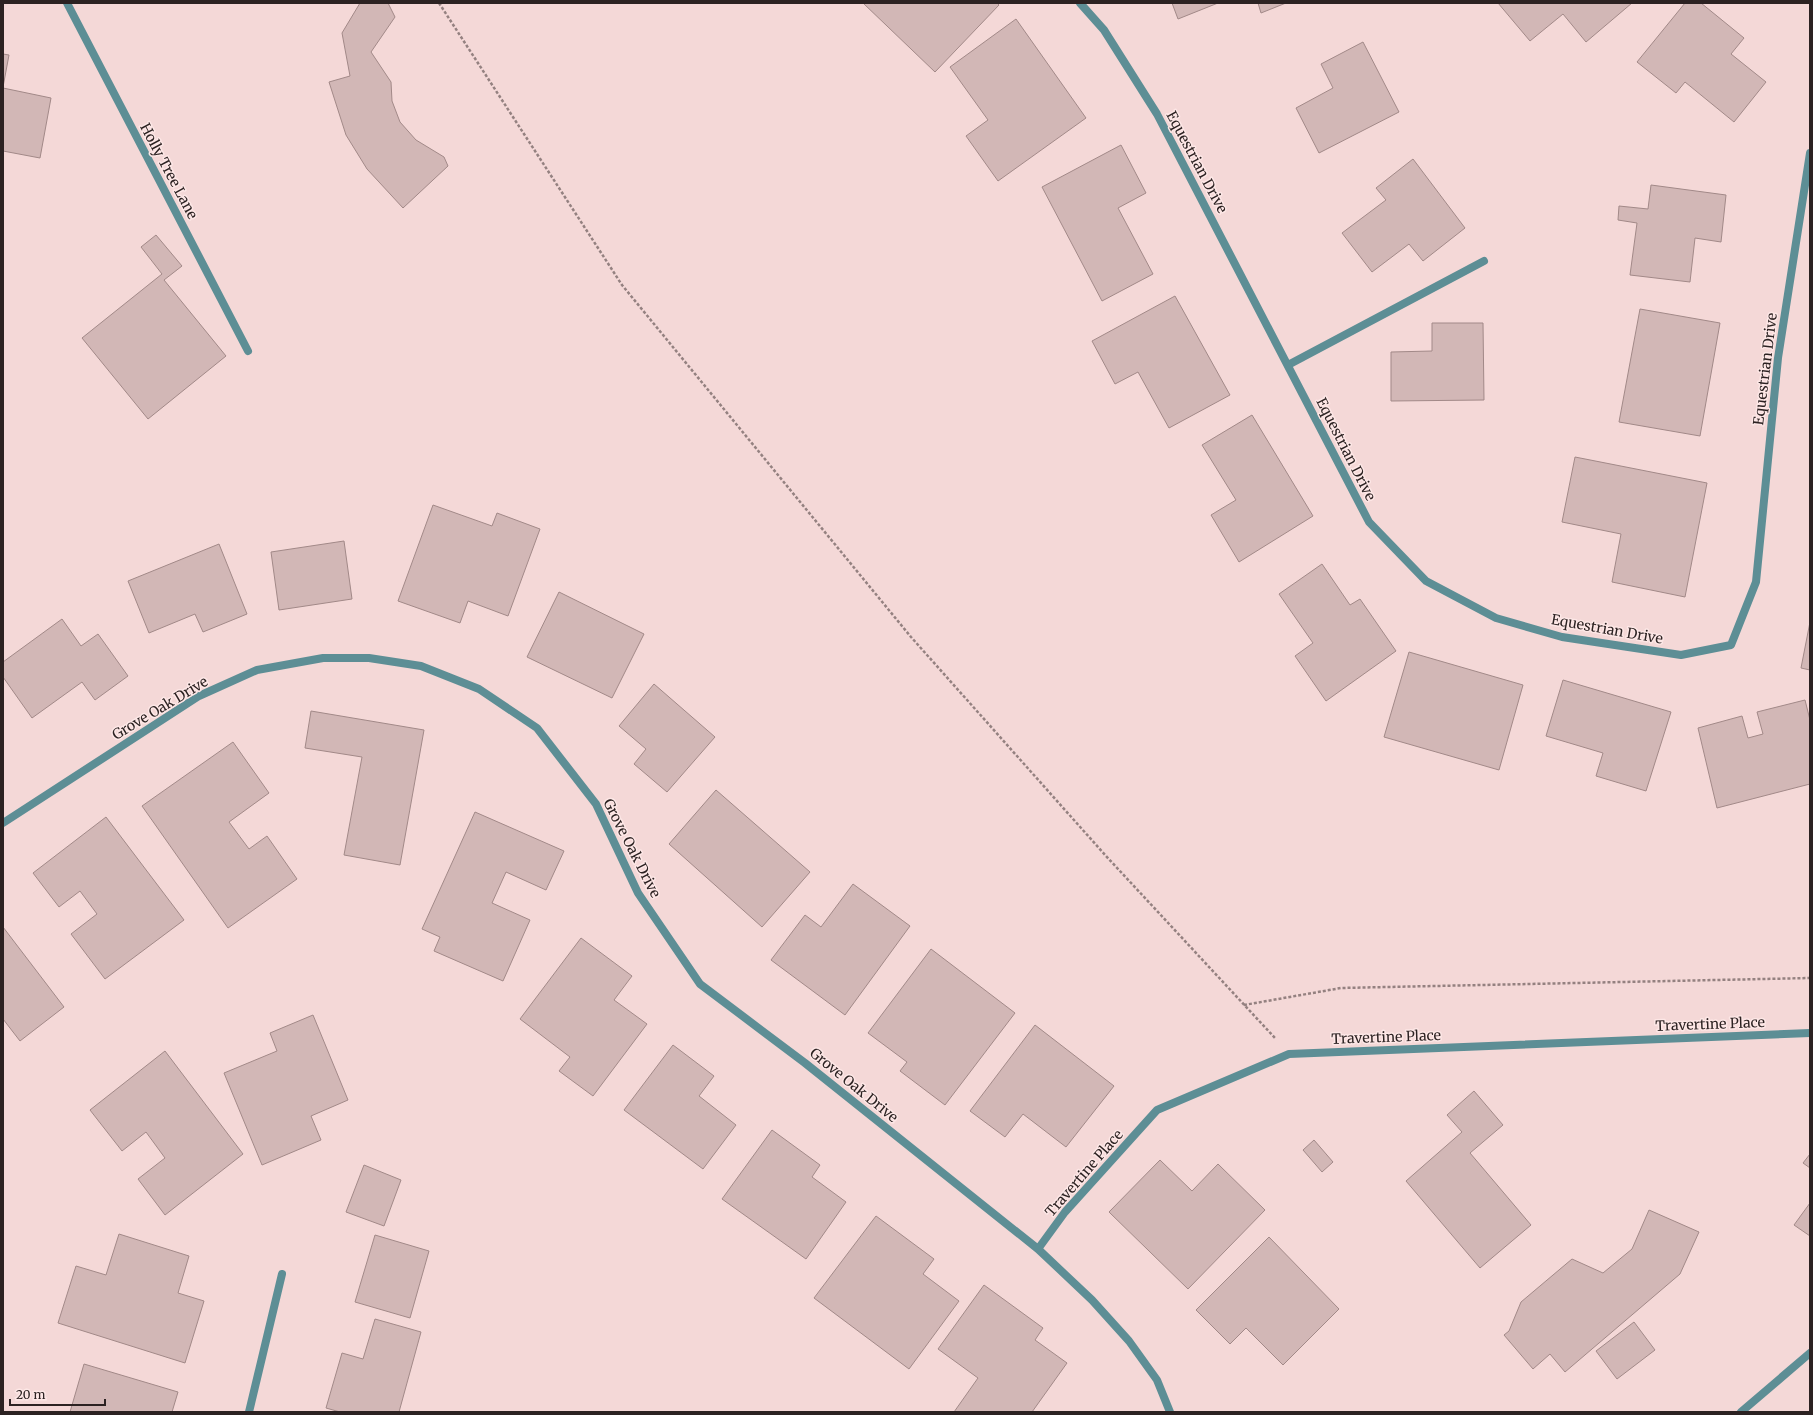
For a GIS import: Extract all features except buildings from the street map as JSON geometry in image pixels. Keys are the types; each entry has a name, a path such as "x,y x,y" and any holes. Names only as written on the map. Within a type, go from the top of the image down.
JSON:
{"street":[{"name":"Holly Tree Lane","path":"67,3 248,350"},
{"name":"Equestrian Drive","path":"1080,3 1104,30 1157,114 1369,522 1426,581 1496,618 1562,637 1681,655 1731,644 1756,582 1778,358 1810,153"},
{"path":"1288,365 1484,261"},
{"name":"Grove Oak Drive","path":"3,822 199,696 257,670 323,658 369,658 421,666 479,689 537,728 596,804 638,893 700,984 805,1063 1038,1248 1092,1300 1129,1341 1157,1380 1170,1412"},
{"name":"Travertine Place","path":"1038,1248 1065,1212 1157,1110 1289,1054 1810,1033"},
{"path":"249,1412 282,1274"},
{"path":"1741,1412 1810,1353"}],"path":[{"path":"439,3 622,285 910,637 1106,856 1289,1054"},
{"path":"1243,1005 1342,988 1810,978"}]}
